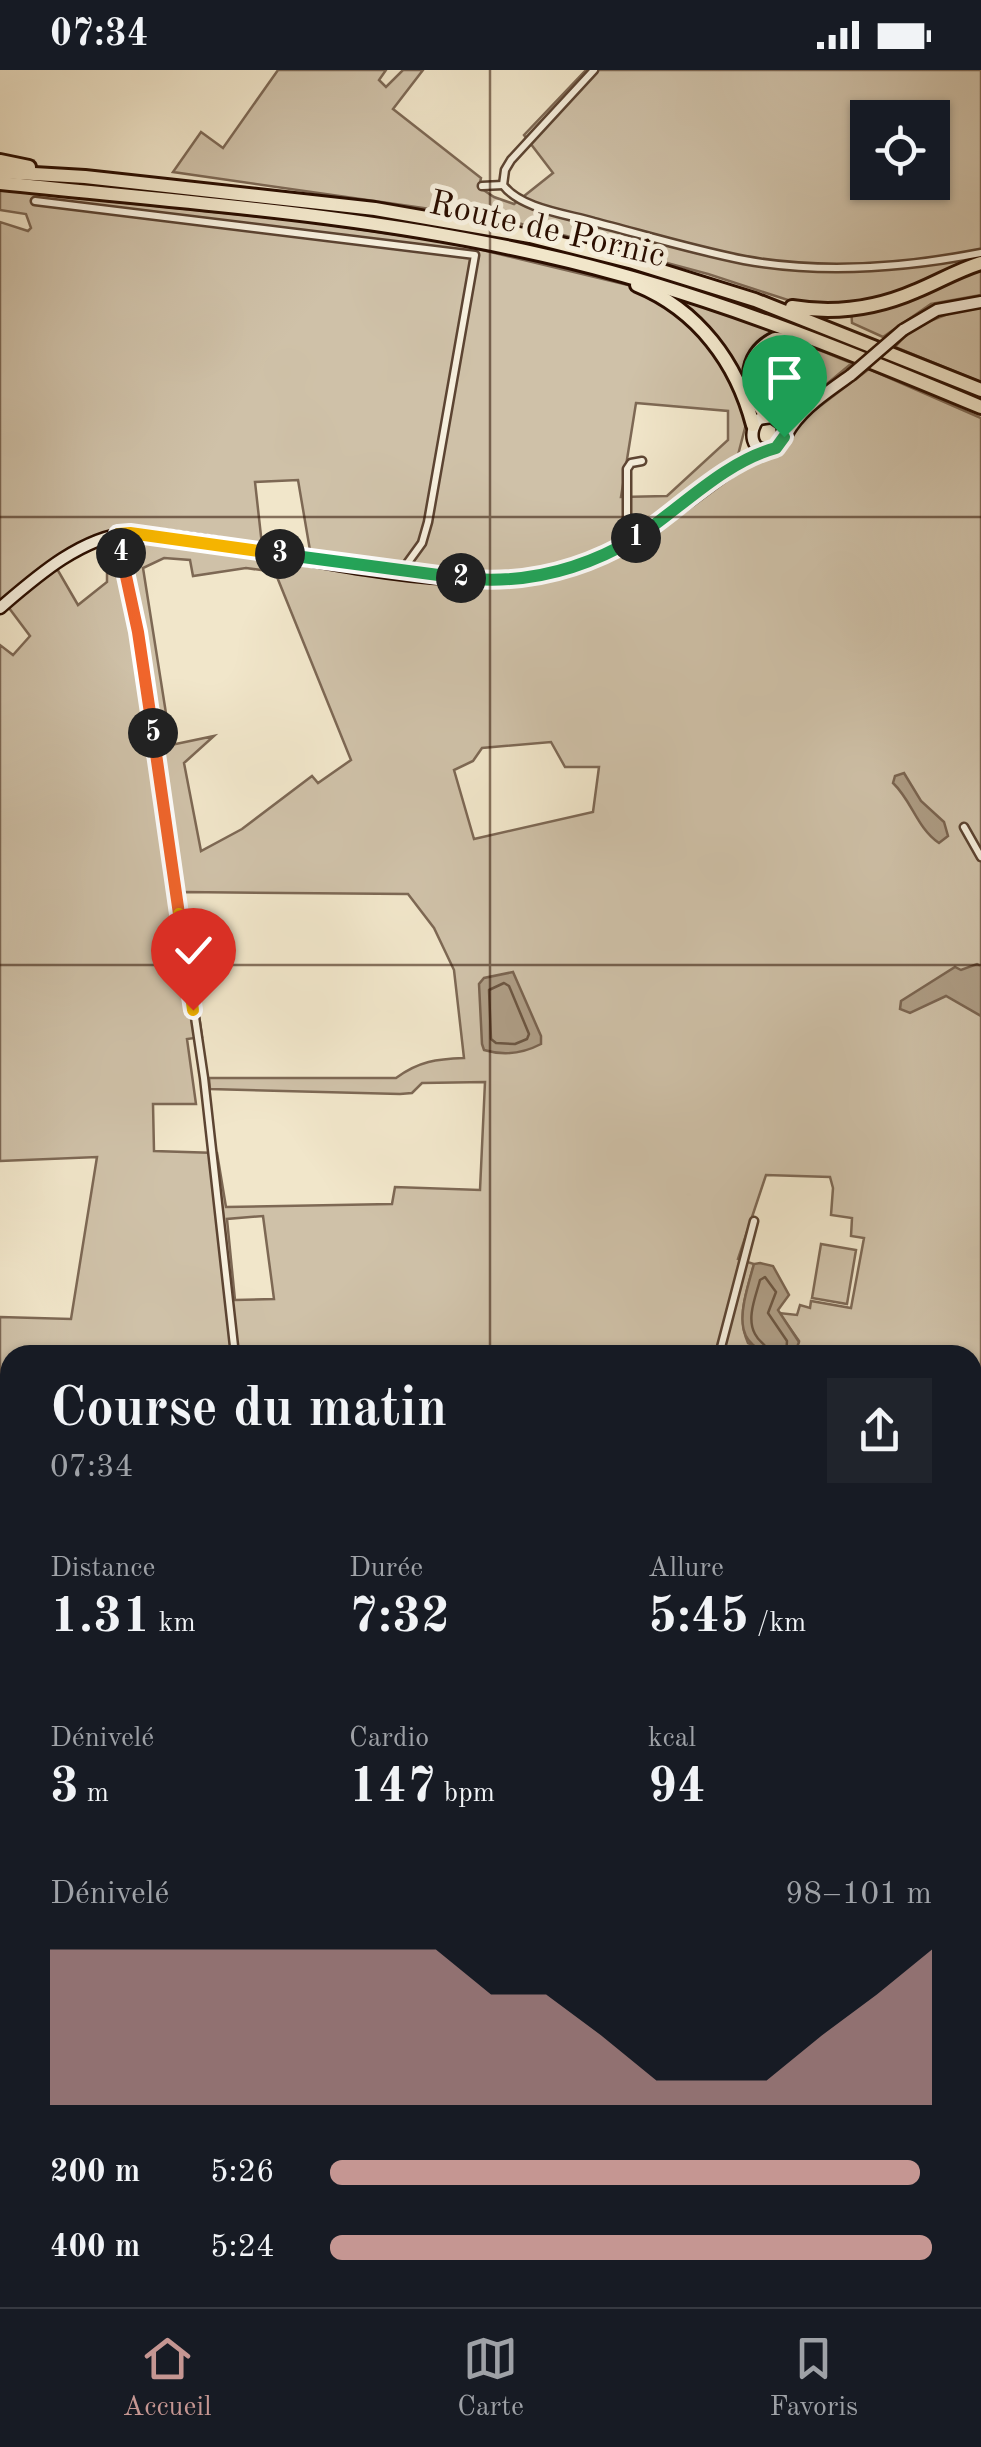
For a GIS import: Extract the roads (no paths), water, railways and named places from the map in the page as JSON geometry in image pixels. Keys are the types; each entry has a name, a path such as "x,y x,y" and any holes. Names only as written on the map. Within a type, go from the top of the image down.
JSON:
{"highway":[{"path":"0,161 85,177"},
{"path":"0,172 85,177"},
{"name":"Route de Pornic","path":"85,177 386,210 603,253 756,300 981,390"},
{"name":"Route de Pornic","path":"0,183 419,231 500,245 613,272 726,306 981,406"},
{"path":"756,300 804,309 866,307 905,296 981,263"},
{"path":"613,272 658,295 710,337 736,376 752,431"},
{"path":"772,417 757,405 751,390 750,369 756,353 768,342 792,338 845,356 860,357"}],"street":[{"path":"504,185 505,170 511,160 594,70"},
{"path":"482,186 504,185 515,196 553,210 747,260 828,268 875,267 981,253"},
{"path":"35,201 475,255 428,522 422,543 401,572"},
{"path":"0,608 88,544 118,534 158,535 478,580 518,579 574,568 627,544 734,466 762,449 776,448 812,405 903,330 937,310 981,302"},
{"path":"734,466 752,431 772,417 812,405"},
{"path":"772,417 782,424 784,437"},
{"path":"752,431 762,449"},
{"path":"627,544 626,468 642,461"},
{"path":"118,534 138,632 204,1078 234,1345"},
{"path":"964,827 981,856"},
{"path":"722,1345 754,1221"}],"water":[{"path":"904,773 921,801 944,822 948,836 939,843 925,830 893,783 895,776"},
{"path":"981,966 981,1016 946,996 910,1013 900,1009 901,1001 955,967 961,970"},
{"path":"513,972 541,1044 513,1053 484,1050 479,984 484,978"},
{"path":"754,1264 773,1266 789,1295 778,1310 798,1345 754,1345 748,1339 743,1314"}]}
